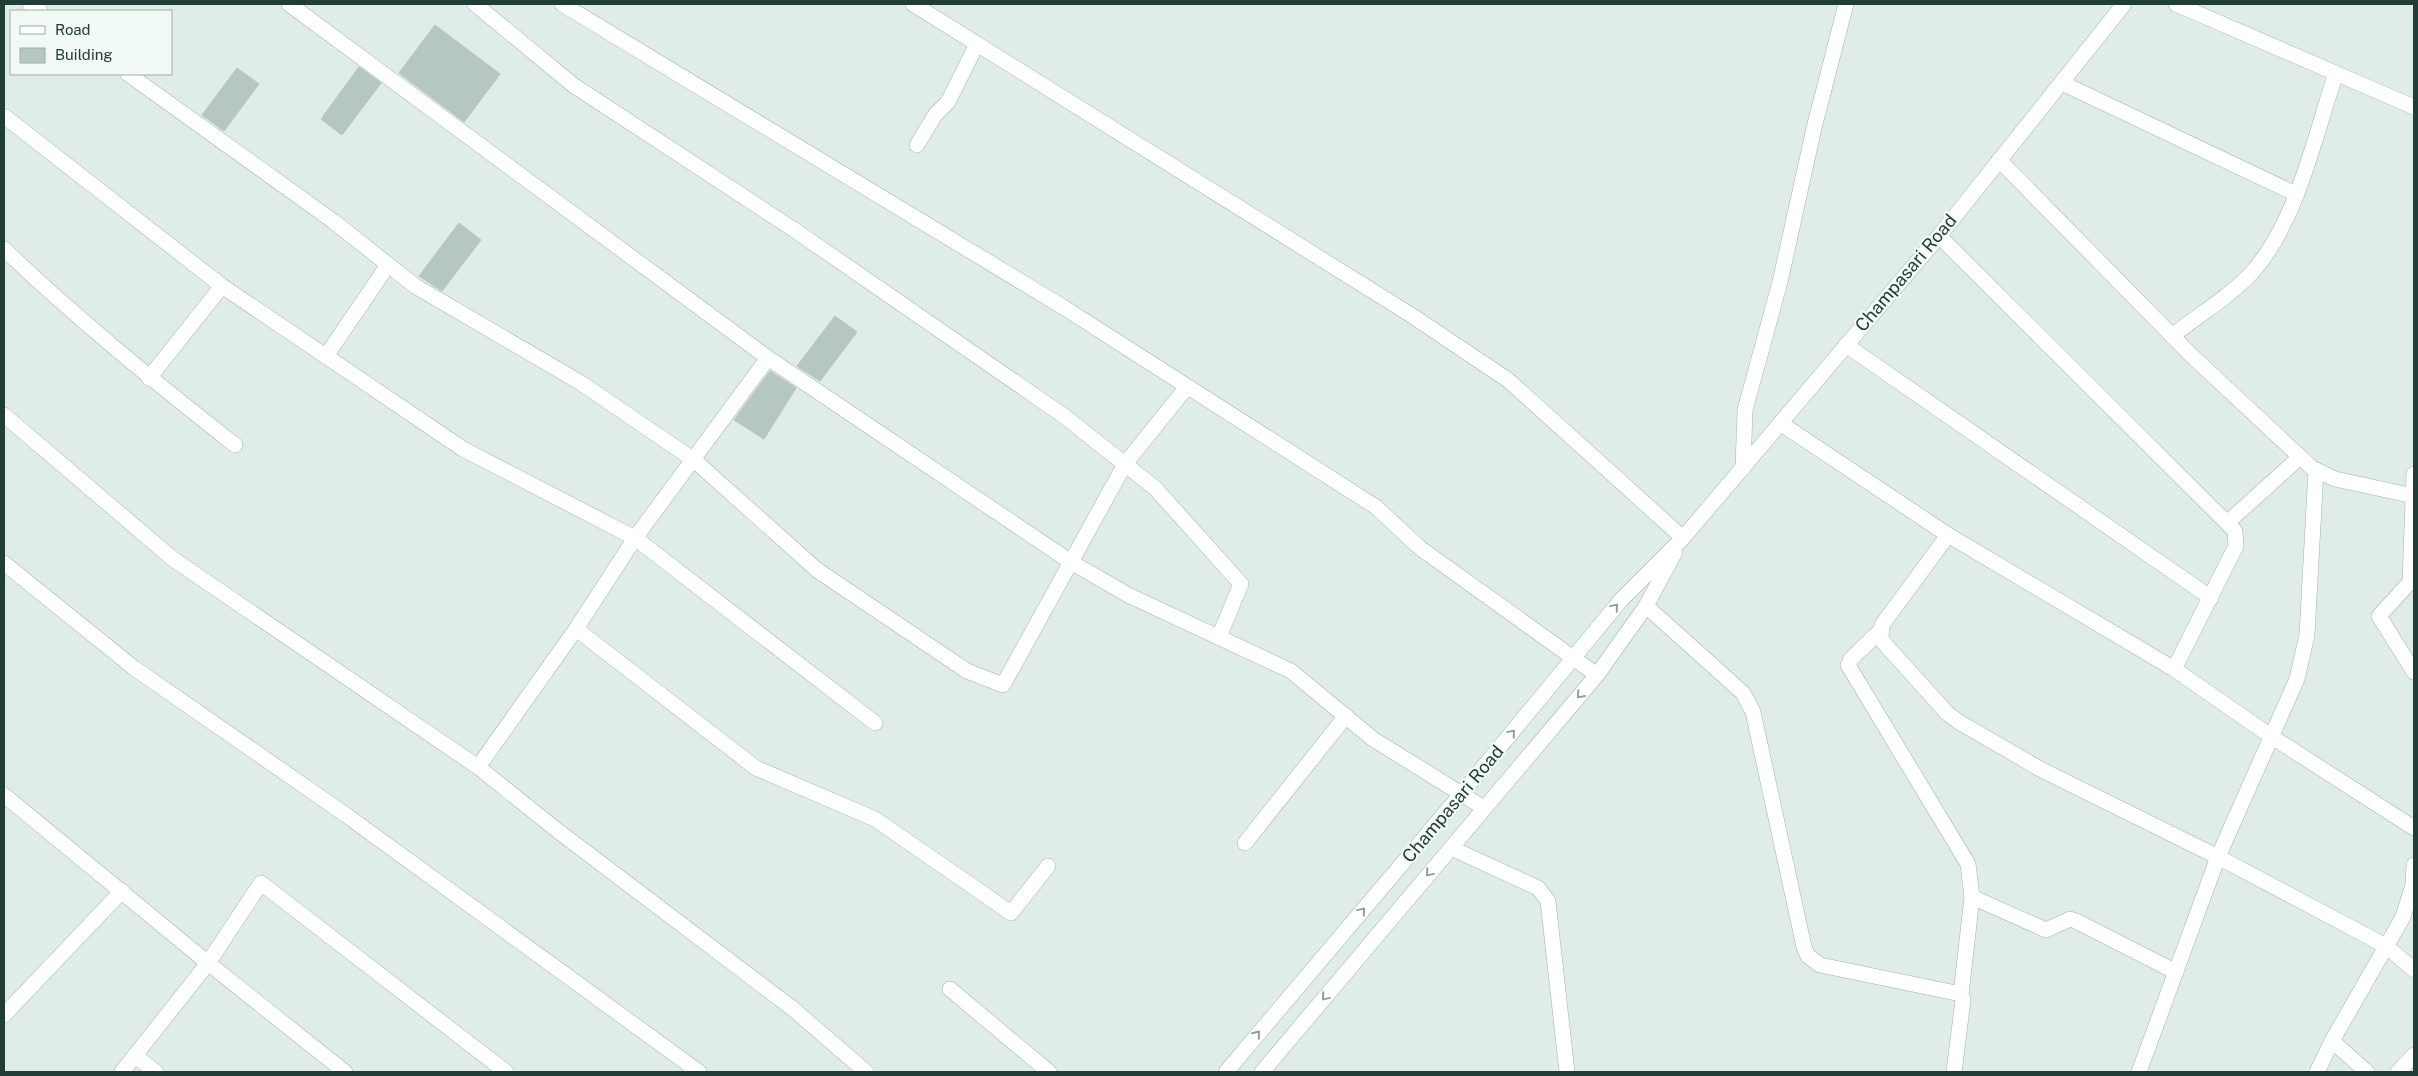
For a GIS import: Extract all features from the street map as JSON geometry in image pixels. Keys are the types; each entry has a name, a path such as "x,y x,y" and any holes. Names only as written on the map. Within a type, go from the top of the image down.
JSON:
{"street":[{"path":"289,4 768,358 1070,562 1128,595 1291,671 1373,739 1484,808"},
{"path":"475,4 573,85 793,229 1064,416 1155,488 1241,584 1219,637"},
{"path":"562,4 1063,307 1376,507 1420,548 1597,675"},
{"path":"913,4 1411,315 1508,380 1683,538"},
{"path":"1742,468 1745,410 1780,282 1814,128 1846,4"},
{"name":"Champasari Road","path":"1226,1072 1462,793 1572,657 1634,586 1683,538 1939,236 2124,4"},
{"path":"2176,4 2414,107"},
{"path":"917,145 936,115 948,102 977,44"},
{"path":"2172,336 2255,269 2275,242 2296,194 2336,73"},
{"path":"129,75 333,221 415,286 581,383 694,460 817,570 968,671 1003,685 1125,464 1188,387"},
{"path":"2062,83 2296,194"},
{"path":"4,116 222,286 464,449 635,538 874,722"},
{"path":"1999,160 2172,336 2316,470 2335,479 2413,496"},
{"path":"1939,236 2237,536 2236,546 2174,669"},
{"path":"4,249 59,301 149,378 235,445"},
{"path":"326,356 388,264"},
{"path":"149,378 222,286"},
{"path":"1846,345 2211,598"},
{"path":"478,767 576,629 635,538 768,358"},
{"path":"4,415 173,559 478,767 558,831 792,1008 866,1072"},
{"path":"1780,423 1948,535 2174,669 2272,737 2414,828"},
{"path":"2227,524 2300,457"},
{"path":"2139,1072 2218,857 2297,679 2307,635 2316,470"},
{"path":"2414,474 2410,582 2379,616 2414,672"},
{"path":"1948,535 1882,625 1881,630 1883,642 1952,718 2040,769 2218,857 2386,946 2414,970"},
{"name":"Champasari Road","path":"1262,1072 1597,675 1646,606 1683,538"},
{"path":"4,563 134,668 346,815 699,1072"},
{"path":"1646,606 1743,693 1748,701 1755,721 1804,947 1808,956 1820,965 1962,994"},
{"path":"576,629 756,768 875,819 1011,914 1048,866"},
{"path":"1881,630 1851,659 1849,667 1883,720 1968,864 1972,897 1962,994 1963,1000 1954,1072"},
{"path":"1245,843 1346,716"},
{"path":"4,795 208,963 345,1072"},
{"path":"1450,848 1538,888 1548,901 1567,1072"},
{"path":"2317,1072 2409,901 2414,865"},
{"path":"122,1072 208,963 262,883 506,1072"},
{"path":"4,1015 121,891"},
{"path":"1972,897 2046,930 2070,919 2076,921 2176,972"},
{"path":"950,989 1049,1072"},
{"path":"2332,1041 2367,1072"},
{"path":"2398,1072 2414,1055"},
{"path":"135,1056 156,1072"}],"building":[{"path":"435,25 500,74 464,122 399,73"},
{"path":"359,67 381,83 342,135 321,119"},
{"path":"237,68 259,84 224,131 202,115"},
{"path":"459,223 481,240 442,291 419,276"},
{"path":"835,316 857,332 820,381 797,366"},
{"path":"770,371 796,388 764,439 734,420"}]}
